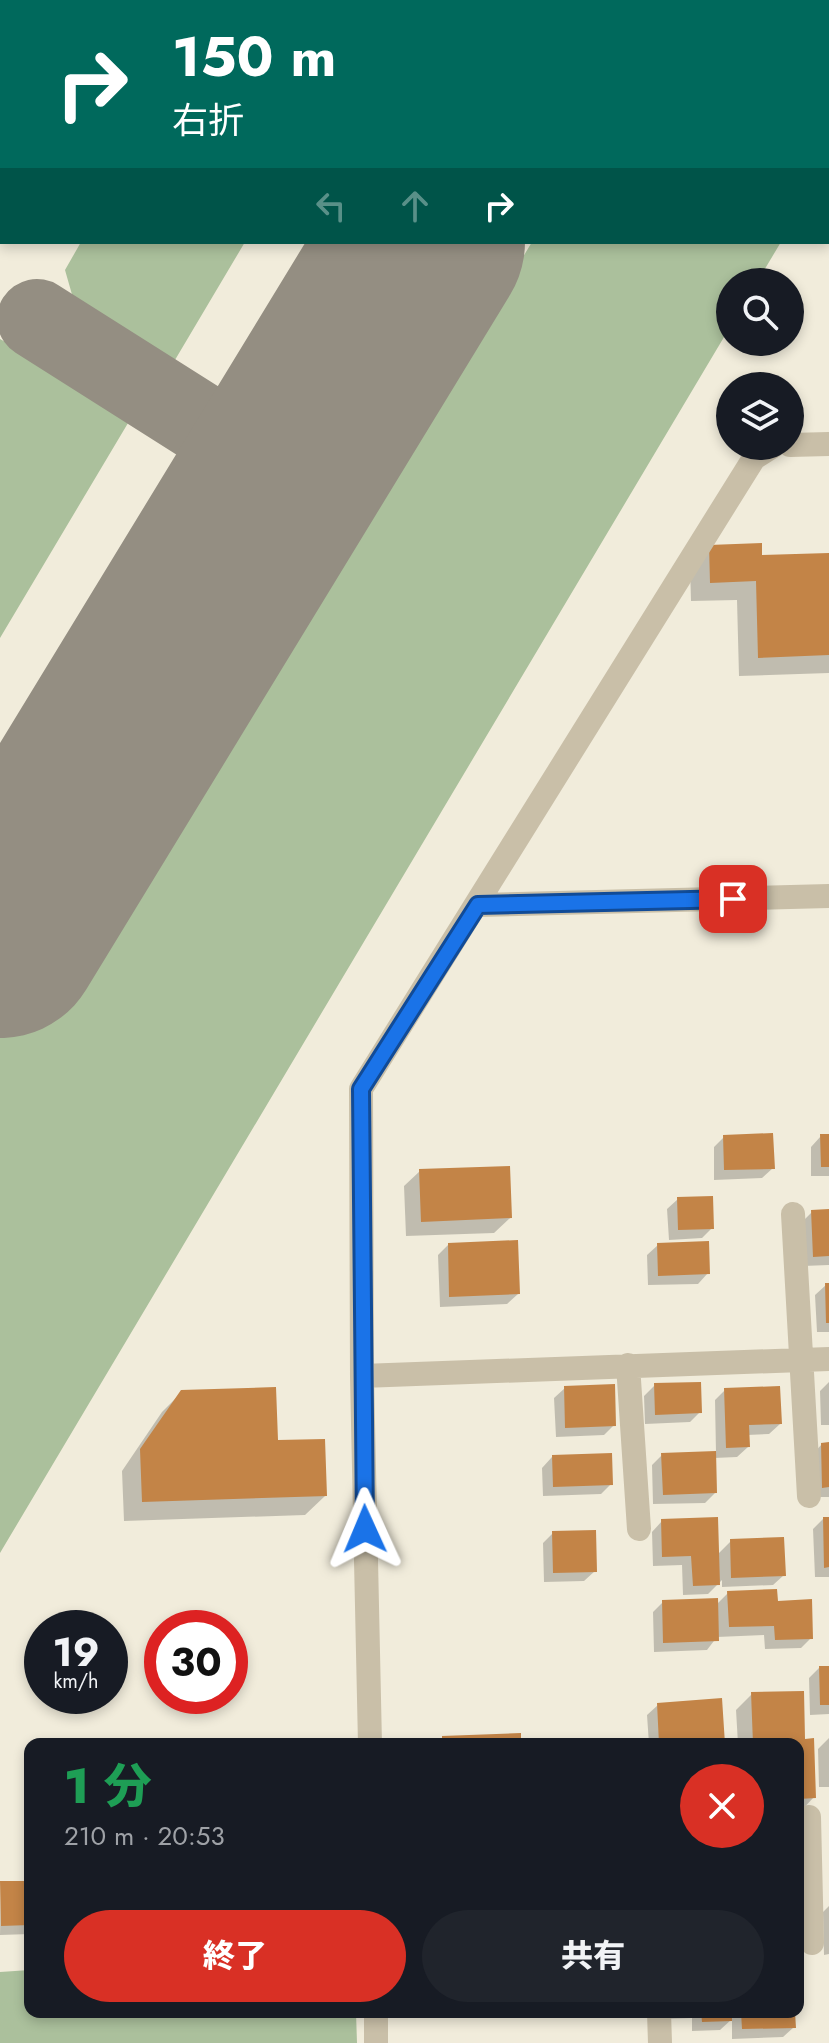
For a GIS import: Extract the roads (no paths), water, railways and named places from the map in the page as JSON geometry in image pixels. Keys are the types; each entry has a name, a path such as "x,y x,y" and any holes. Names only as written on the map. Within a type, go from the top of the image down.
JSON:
{"street":[{"path":"804,445 829,444"},
{"path":"370,1738 362,1376 361,1089 753,460"},
{"path":"478,905 829,896"},
{"path":"793,1214 809,1496"},
{"path":"362,1376 829,1359"},
{"path":"628,1365 639,1529"},
{"path":"812,1817 812,1943"},
{"path":"376,2018 376,2043"},
{"path":"659,2018 660,2043"}]}
